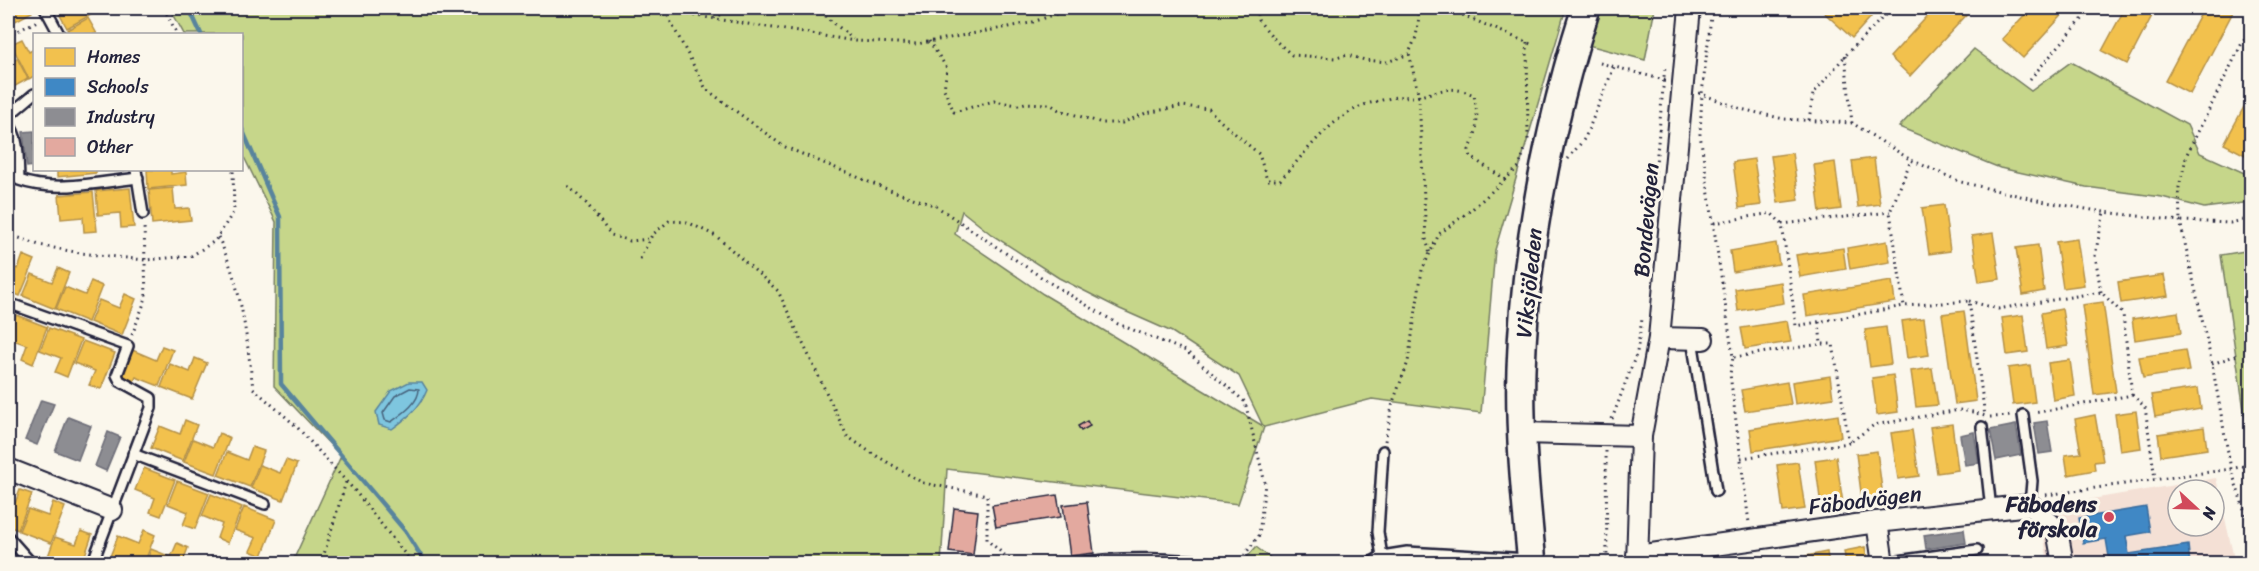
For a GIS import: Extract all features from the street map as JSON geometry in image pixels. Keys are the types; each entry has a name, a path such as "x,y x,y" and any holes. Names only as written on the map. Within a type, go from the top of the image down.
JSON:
{"main road":[{"name":"Viksjöleden","path":"1532,562 1521,433 1521,369 1525,302 1546,154 1565,74 1586,8"}],"street":[{"name":"Bondevägen","path":"1637,560 1641,436 1659,338 1690,8"},
{"path":"1659,338 1697,339"},
{"path":"1521,433 1641,436"},
{"path":"8,469 112,510"},
{"path":"2030,505 2057,530 2063,564"},
{"name":"Fäbodvägen","path":"1637,560 1750,539 2030,505"},
{"path":"1877,522 1883,563"}],"lane":[{"path":"47,11 58,33"},
{"path":"8,116 33,95"},
{"path":"8,123 16,140 20,180 34,186 50,187 103,182 137,174 143,214"},
{"path":"102,171 103,182"},
{"path":"8,303 128,346 117,375 120,381 151,398 151,408 92,564"},
{"path":"1697,339 1716,491"},
{"path":"2023,415 2032,481 2030,505"},
{"path":"1982,428 1991,510"},
{"path":"1382,556 1378,532 1383,451"},
{"path":"133,454 265,504"},
{"path":"8,537 32,564"},
{"path":"1883,563 1977,550"},
{"path":"1369,564 1382,556 1407,552 1532,562"},
{"path":"1072,564 1096,560 1160,558 1230,564"}],"path":[{"path":"164,8 176,33"},
{"path":"647,8 855,41 917,44 1030,23 1073,8"},
{"path":"712,19 734,8"},
{"path":"816,8 855,41"},
{"path":"1256,8 1258,20 1292,55 1335,58 1347,55 1365,60 1387,62 1409,53"},
{"path":"1418,8 1416,37 1409,53 1419,97 1426,239 1430,254"},
{"path":"1446,8 1533,45"},
{"path":"1712,8 1702,94 1700,134 1733,357 1730,374 1750,539"},
{"path":"1809,120 1813,94 1845,56 1892,8"},
{"path":"2030,79 2092,8"},
{"path":"8,36 47,11"},
{"path":"665,11 706,89 783,146 880,187 936,207 1047,282 1118,324 1186,351 1245,402 1266,483 1259,535 1239,564"},
{"path":"2252,22 2187,154 2180,187 2180,221 2212,364 2232,469 2252,534"},
{"path":"929,41 947,68 944,89 954,112 994,101 1018,105 1050,104 1059,110 1102,123 1122,123 1146,113 1182,106 1209,109 1259,154 1267,180 1280,180 1330,126 1348,111 1398,97 1419,97 1443,89 1460,89 1474,95 1478,115 1474,139 1468,150 1471,157 1506,180"},
{"path":"1383,451 1394,402 1408,362 1422,270 1439,234 1506,180 1518,166 1528,141 1527,42"},
{"path":"1845,56 1852,123"},
{"path":"1600,63 1683,86 1741,109 1784,119 1852,123 1911,160 1961,182 2046,202 2104,212 2180,221 2230,223 2252,218"},
{"path":"1567,162 1584,138 1614,67"},
{"path":"1652,216 1663,80"},
{"path":"1904,306 1890,212 1911,160"},
{"path":"8,234 49,247 145,260 191,256 215,241 234,211 233,171"},
{"path":"568,186 586,204 611,236 630,241 650,239"},
{"path":"1782,224 1890,212"},
{"path":"2104,212 2095,255 2101,292 2123,314 2132,395 2145,407 2155,479"},
{"path":"1714,223 1771,213 1782,224 1796,326 1904,306 1970,301 1998,309 2101,292"},
{"path":"128,346 146,298 143,214"},
{"path":"640,259 650,239 669,221 687,222 716,236 778,291 847,436 923,483 987,495 987,540 1008,558 1025,564"},
{"path":"218,237 229,259 241,296 253,388 297,427 346,481 413,564"},
{"path":"1970,301 1985,416"},
{"path":"1532,562 1607,562 1606,434 1637,352 1642,319"},
{"path":"1819,322 1821,344"},
{"path":"1733,357 1833,344 1849,443"},
{"path":"2212,364 2237,355"},
{"path":"1741,458 1849,443 1874,425 1959,410 1996,418 2132,395"},
{"path":"2030,505 2041,496 2232,469 2252,464"},
{"path":"321,564 346,481"}],"shaded area":[{"name":"Fäbodens förskola","path":"2166,486 2166,538 2226,538 2226,523 2235,563 2048,563 2039,508"}],"green space":[{"path":"170,8 1566,8 1495,250 1481,413 1372,399 1264,427 1238,504 947,469 941,564 292,563 341,456 274,386 276,222 243,155 243,33 183,33","holes":["962,211 992,235 1059,278 1172,332 1239,376 1263,426 1043,294 955,234"]},
{"path":"1599,8 1655,8 1645,60 1588,45"},
{"path":"1974,49 2031,91 2071,62 2187,125 2200,153 2251,176 2251,202 2204,208 2162,197 2086,187 2000,168 1899,127"},
{"path":"2251,250 2252,457 2221,255"},
{"path":"1256,547 1272,559 1272,563 1242,563"}],"water":[{"path":"409,382 422,382 427,390 421,402 408,417 392,429 379,425 376,412 391,391"}],"building: Homes":[{"path":"8,8 30,8 32,12 8,25"},
{"path":"56,8 100,8 101,9 67,28"},
{"path":"1819,8 1860,8 1871,17 1852,38"},
{"path":"1935,8 1973,8 1910,76 1890,57"},
{"path":"2031,8 2069,8 2023,58 2002,39"},
{"path":"2125,8 2156,8 2127,64 2102,51"},
{"path":"2204,8 2235,8 2190,94 2165,81"},
{"path":"88,18 96,33 69,33 67,30"},
{"path":"22,39 29,52 33,50 33,77 29,79 11,44"},
{"path":"17,58 28,79 8,90 8,63"},
{"path":"2252,92 2252,152 2249,157 2224,144"},
{"path":"1792,153 1799,200 1778,203 1771,156"},
{"path":"1874,158 1880,204 1858,207 1852,161"},
{"path":"1754,159 1761,205 1739,208 1733,162"},
{"path":"1835,162 1841,209 1820,212 1814,165"},
{"path":"57,171 96,171 96,173 57,177"},
{"path":"147,171 171,171 171,174 186,172 187,185 148,189"},
{"path":"130,188 134,227 121,228 120,213 98,215 96,191"},
{"path":"173,188 175,209 189,208 191,220 152,224 149,190"},
{"path":"93,192 97,231 84,232 83,217 61,219 59,195"},
{"path":"1944,205 1950,251 1929,254 1922,208"},
{"path":"1993,233 2000,279 1979,282 1972,236"},
{"path":"2077,239 2084,285 2063,288 2056,242"},
{"path":"1887,241 1890,262 1850,269 1847,248"},
{"path":"1776,243 1779,264 1733,272 1730,251"},
{"path":"2038,245 2044,291 2023,295 2016,248"},
{"path":"1843,248 1846,269 1800,277 1796,255"},
{"path":"23,255 35,260 20,296 8,291 8,265 18,269"},
{"path":"58,268 69,273 55,309 23,296 32,274 52,282"},
{"path":"2164,275 2168,296 2121,303 2118,282"},
{"path":"91,281 102,286 88,322 56,309 65,287 85,295"},
{"path":"1892,281 1895,302 1807,316 1804,295"},
{"path":"1781,282 1784,303 1738,311 1735,289"},
{"path":"125,294 136,299 122,335 90,322 99,300 119,308"},
{"path":"2103,302 2116,392 2094,395 2082,305"},
{"path":"2062,309 2068,346 2046,349 2041,313"},
{"path":"1964,311 1976,401 1955,404 1942,314"},
{"path":"8,312 14,315 8,331"},
{"path":"2178,312 2181,333 2135,340 2132,319"},
{"path":"16,315 47,327 33,364 22,359 27,345 8,338"},
{"path":"2023,315 2028,352 2007,355 2002,318"},
{"path":"1924,318 1929,355 1907,358 1902,321"},
{"path":"1787,321 1791,342 1745,349 1741,328"},
{"path":"1886,327 1891,364 1870,367 1865,330"},
{"path":"49,328 81,340 67,377 55,372 61,358 40,350"},
{"path":"83,341 115,353 101,389 89,385 95,371 74,363"},
{"path":"162,346 173,350 159,386 136,377 134,381 119,375 130,349 156,360"},
{"path":"2185,350 2189,371 2143,378 2139,357"},
{"path":"195,358 207,363 192,399 161,387 170,364 190,372"},
{"path":"2070,360 2075,396 2053,400 2048,363"},
{"path":"2030,365 2035,402 2013,405 2008,368"},
{"path":"1932,368 1938,405 1916,407 1911,371"},
{"path":"1893,375 1898,412 1877,415 1872,378"},
{"path":"1830,376 1833,398 1795,404 1792,382"},
{"path":"1787,382 1791,404 1745,411 1741,390"},
{"path":"2198,388 2201,409 2155,417 2151,395"},
{"path":"2136,411 2141,448 2120,451 2115,414"},
{"path":"1838,415 1841,437 1753,451 1750,429"},
{"path":"2095,415 2103,461 2094,462 2095,470 2068,475 2065,455 2081,453 2075,419"},
{"path":"185,420 197,425 183,461 151,448 160,426 180,434"},
{"path":"1952,424 1958,470 1937,473 1930,427"},
{"path":"2204,427 2207,449 2161,456 2158,434"},
{"path":"1912,430 1919,476 1898,479 1891,433"},
{"path":"219,433 230,438 216,474 184,462 193,439 213,447"},
{"path":"252,447 264,451 250,487 218,475 227,452 247,460"},
{"path":"1877,451 1883,497 1862,500 1856,454"},
{"path":"1836,457 1843,503 1821,506 1815,460"},
{"path":"286,460 297,464 283,500 251,488 260,465 280,473"},
{"path":"1798,462 1805,509 1783,512 1777,465"},
{"path":"144,468 175,480 161,516 150,512 155,498 135,490"},
{"path":"177,481 209,493 195,529 183,525 188,512 168,504"},
{"path":"20,490 32,494 18,530 8,526 8,500 15,503"},
{"path":"211,494 242,507 228,543 217,538 222,524 202,516"},
{"path":"53,502 65,507 51,543 19,531 28,509 48,516"},
{"path":"244,507 276,520 262,556 250,551 256,538 235,530"},
{"path":"144,530 155,535 144,564 122,564 109,559 118,536 138,544"},
{"path":"81,531 92,535 82,564 58,564 47,559 55,537 76,544"},
{"path":"177,543 188,548 182,564 146,564 151,549 171,557"},
{"path":"1865,547 1868,564 1846,564 1844,551"},
{"path":"1827,552 1829,564 1807,564 1806,556"},
{"path":"211,557 222,561 221,564 208,564"},
{"path":"1788,558 1789,564 1768,564 1767,562"}],"building: Schools":[{"path":"2146,507 2150,532 2126,536 2129,554 2188,545 2190,564 2087,564 2086,561 2109,557 2106,539 2083,543 2079,518"}],"building: Industry":[{"path":"33,131 33,166 27,167 23,132"},
{"path":"41,400 54,404 37,445 25,440"},
{"path":"68,417 91,426 78,460 55,451"},
{"path":"2047,421 2052,452 2039,454 2034,423"},
{"path":"2016,425 2021,455 1996,460 1990,430"},
{"path":"108,432 120,437 106,471 95,466"},
{"path":"1974,432 1979,463 1965,465 1960,435"},
{"path":"1964,529 1966,543 1926,549 1924,535"},
{"path":"1969,559 1969,564 1938,564"}],"building: Other":[{"path":"1087,421 1090,426 1081,431 1078,426"},
{"path":"1057,495 1061,517 996,527 992,505"},
{"path":"1087,502 1094,553 1070,556 1063,505"},
{"path":"954,508 978,511 973,555 949,552"}],"waterway":[{"path":"189,8 201,33"},
{"path":"243,131 280,217 281,384 406,532 426,564"}],"place":[{"name":"Fäbodens förskola","path":"2109,517"}]}
